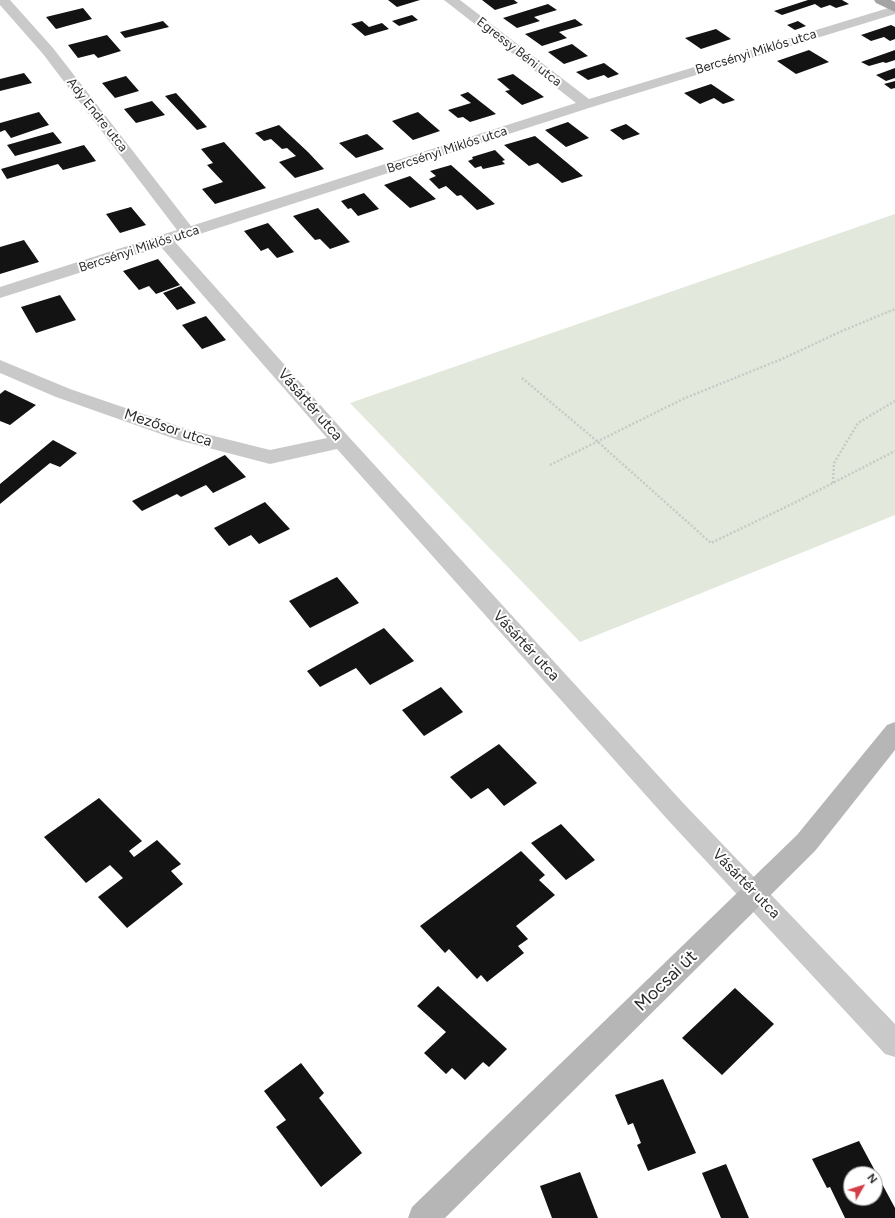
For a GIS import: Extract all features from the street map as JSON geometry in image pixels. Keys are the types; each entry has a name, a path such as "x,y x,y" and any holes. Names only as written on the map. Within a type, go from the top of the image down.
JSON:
{"main road":[{"path":"881,0 895,9"},
{"name":"Mocsai út","path":"423,1218 756,894 806,843 895,732"}],"street":[{"name":"Ady Endre utca","path":"3,0 48,50 188,233"},
{"name":"Egressy Béni utca","path":"451,0 587,104"},
{"name":"Bercsényi Miklós utca","path":"0,293 587,104 895,9"},
{"name":"Vásártér utca","path":"165,241 341,441 676,812 756,894 895,1044"},
{"name":"Mezősor utca","path":"0,366 63,393 185,435 270,457 341,441"}],"path":[{"path":"550,466 683,400 782,359 842,331 895,309"},
{"path":"522,378 598,442 711,543 895,451"},
{"path":"833,483 834,463 858,423 895,401"}],"shaded area":[{"path":"895,214 895,515 580,642 350,403"}],"building":[{"path":"388,0 420,0 397,7"},
{"path":"482,0 514,0 518,3 495,10"},
{"path":"808,0 842,0 849,4 836,8 830,5 821,8 815,4 782,15 774,11"},
{"path":"548,4 557,10 534,17 540,21 517,28 503,18"},
{"path":"83,8 92,19 56,29 46,17"},
{"path":"412,15 418,20 399,26 392,21"},
{"path":"575,19 583,25 559,32 567,38 542,46 525,34"},
{"path":"163,21 169,27 125,38 120,32"},
{"path":"362,21 369,27 382,23 389,29 365,36 351,24"},
{"path":"798,21 806,26 795,30 787,25"},
{"path":"891,25 895,27 895,39 890,41 884,37 871,41 861,35"},
{"path":"716,29 731,39 701,49 685,38"},
{"path":"107,35 121,51 98,58 94,54 78,58 68,45"},
{"path":"572,44 588,56 564,64 548,52"},
{"path":"809,50 829,62 796,74 777,61"},
{"path":"895,50 895,60 869,66 861,62"},
{"path":"604,63 619,74 608,78 604,75 588,80 576,72"},
{"path":"895,68 895,78 886,81 876,75"},
{"path":"24,73 32,83 0,91 0,79"},
{"path":"513,74 544,97 522,105 505,91 510,90 497,79"},
{"path":"126,76 139,91 115,98 102,83"},
{"path":"895,81 895,88 891,89 884,84"},
{"path":"711,84 735,100 723,104 714,98 700,104 684,93"},
{"path":"468,92 496,114 470,122 463,117 458,118 448,110 471,103 460,95"},
{"path":"176,93 207,127 197,130 165,96"},
{"path":"152,101 165,115 136,123 124,109"},
{"path":"39,112 49,125 11,138 5,130 0,132 0,123"},
{"path":"418,112 440,131 413,140 392,121"},
{"path":"568,122 589,138 566,147 545,130"},
{"path":"626,124 640,134 623,140 610,130"},
{"path":"279,125 324,169 295,178 279,162 296,156 287,148 282,149 271,139 264,141 255,133"},
{"path":"53,132 62,143 15,156 7,145"},
{"path":"367,134 384,149 356,158 339,143"},
{"path":"535,136 583,176 562,183 538,163 529,166 504,145"},
{"path":"224,142 266,188 215,204 202,189 223,182 207,165 213,163 201,149"},
{"path":"84,145 96,161 63,170 58,164 7,179 1,169"},
{"path":"495,150 505,160 502,161 505,164 483,169 481,166 475,168 468,161 473,159 472,157"},
{"path":"451,165 495,204 477,210 461,195 457,196 446,186 439,189 429,179 436,176 430,171"},
{"path":"410,176 436,199 410,208 384,185"},
{"path":"364,193 379,209 358,216 351,208 348,209 341,201"},
{"path":"131,207 146,225 120,233 106,214"},
{"path":"318,208 350,242 330,249 320,239 315,240 293,216"},
{"path":"268,223 294,252 277,258 268,248 261,251 244,231"},
{"path":"24,240 39,262 0,274 0,247"},
{"path":"158,259 180,285 156,294 149,286 139,290 123,271"},
{"path":"181,286 196,303 177,310 163,293"},
{"path":"60,295 76,320 36,333 21,307"},
{"path":"206,316 226,340 202,349 182,325"},
{"path":"5,390 36,405 10,425 0,421 0,394"},
{"path":"53,440 77,453 60,467 50,463 0,504 0,484"},
{"path":"225,455 246,477 213,493 206,485 181,497 177,494 142,511 132,501"},
{"path":"265,502 290,529 259,544 251,535 229,546 214,528"},
{"path":"337,577 359,603 310,628 289,601"},
{"path":"384,628 414,661 370,685 356,668 320,687 307,671"},
{"path":"441,687 463,712 424,736 402,710"},
{"path":"499,744 537,783 504,806 488,788 471,799 450,777"},
{"path":"99,798 142,841 129,851 134,857 157,840 181,864 171,871 183,884 127,928 98,897 123,878 110,865 86,883 44,837"},
{"path":"561,824 595,860 566,880 531,843"},
{"path":"521,851 545,875 539,880 555,895 516,926 528,939 518,946 524,953 487,982 481,975 477,979 449,949 445,953 420,926"},
{"path":"438,986 507,1049 489,1067 483,1062 465,1080 452,1068 446,1074 424,1053 446,1032 417,1006"},
{"path":"735,988 774,1024 722,1075 682,1038"},
{"path":"301,1063 324,1093 319,1098 362,1153 321,1187 276,1127 286,1120 264,1091"},
{"path":"663,1079 696,1153 648,1171 637,1145 641,1143 633,1123 628,1125 615,1095"},
{"path":"859,1141 872,1166 843,1166 843,1206 883,1206 883,1186 895,1208 895,1218 845,1218 830,1187 827,1188 812,1159"},
{"path":"726,1164 749,1218 721,1218 702,1173"},
{"path":"580,1172 598,1218 552,1218 540,1186"}]}
